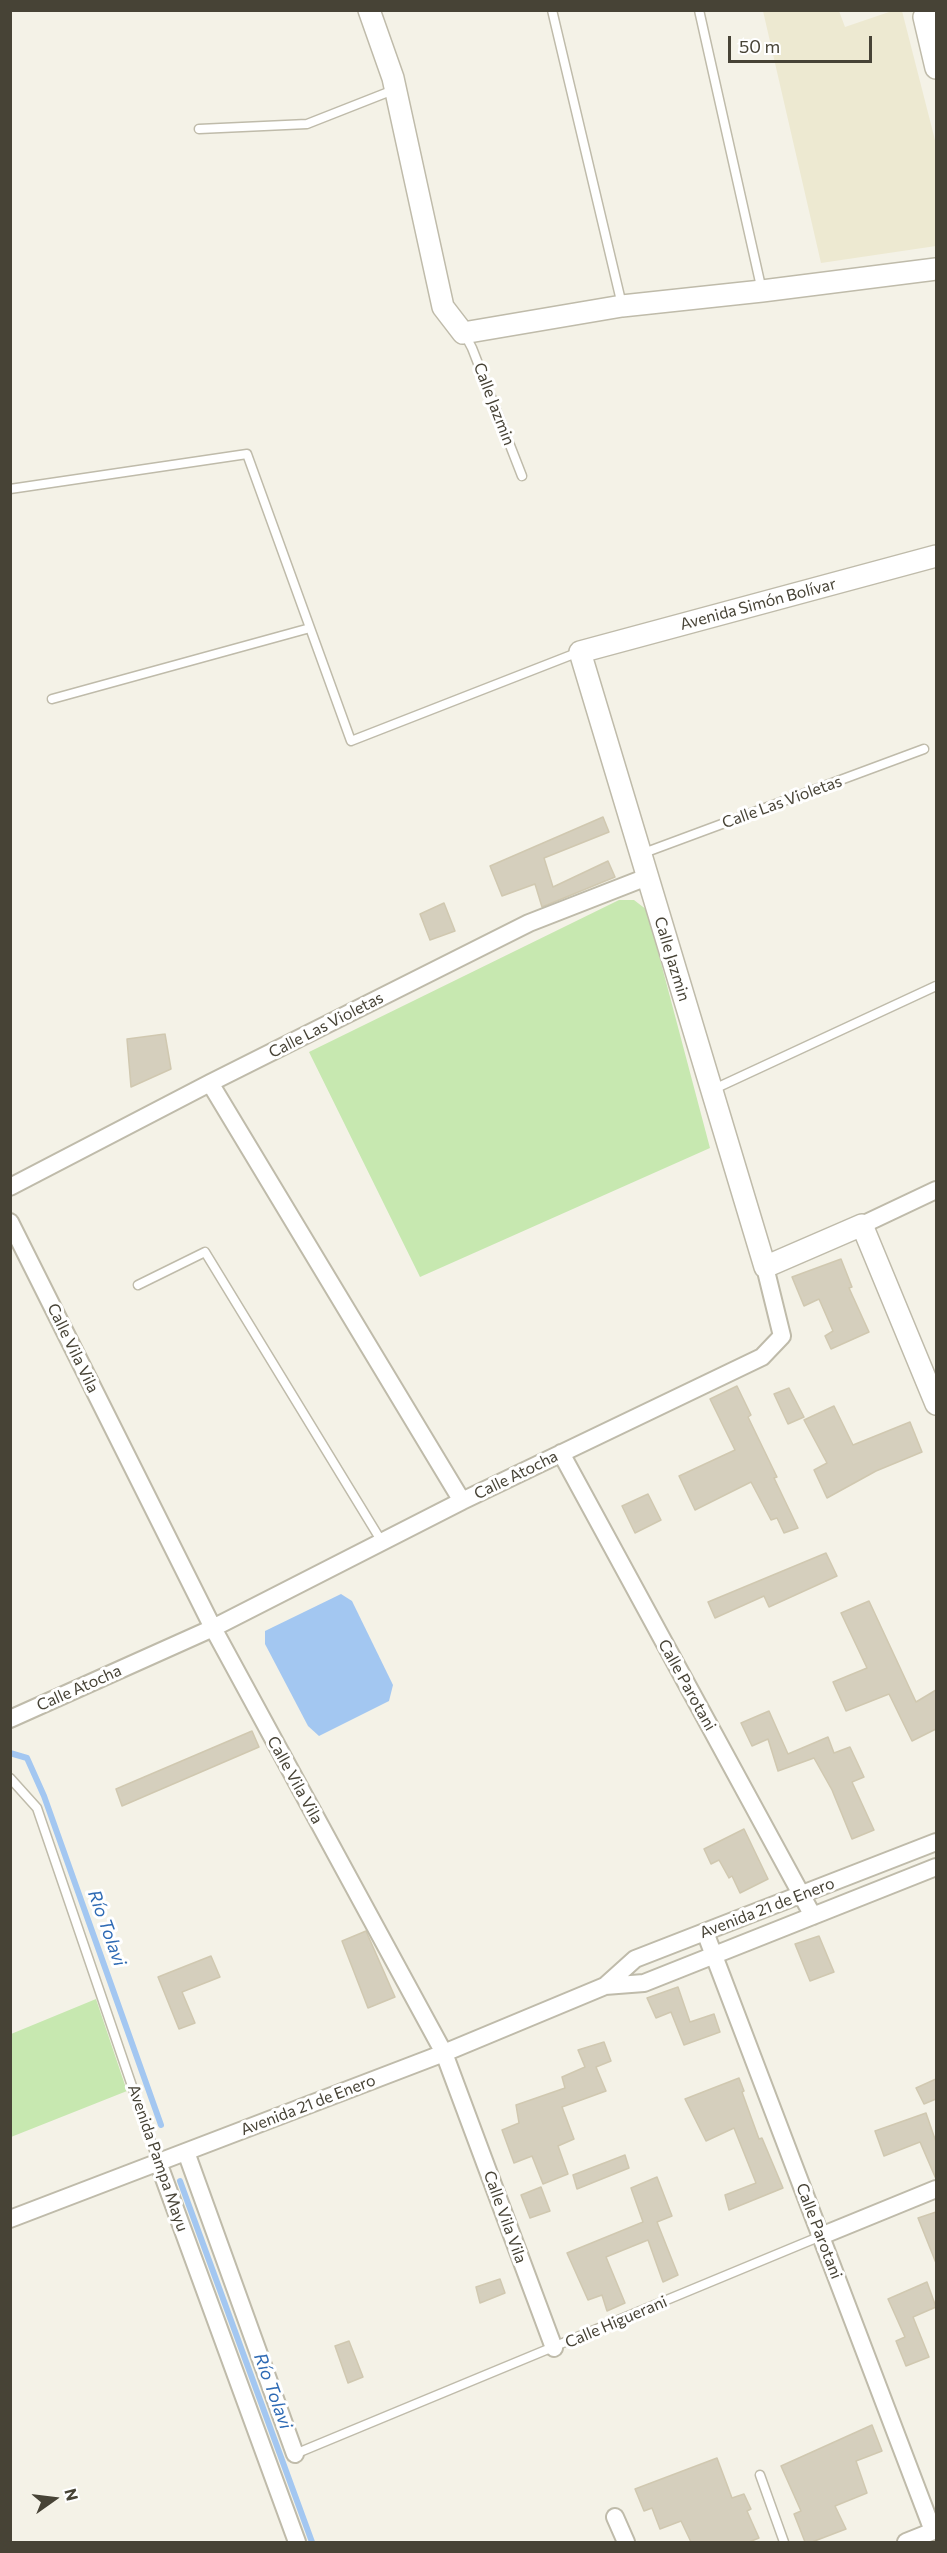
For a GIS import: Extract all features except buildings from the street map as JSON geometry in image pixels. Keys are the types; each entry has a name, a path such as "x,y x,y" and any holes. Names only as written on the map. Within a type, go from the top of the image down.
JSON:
{"street":[{"path":"369,10 396,89 443,307 463,333 622,306 936,269"},
{"path":"936,12 924,16 936,68"},
{"name":"Avenida Simón Bolívar","path":"580,652 936,556"},
{"name":"Calle Jazmin","path":"580,652 765,1267"},
{"name":"Calle Las Violetas","path":"10,1187 210,1083 529,923 647,877"},
{"path":"210,1083 462,1501"},
{"path":"765,1267 936,1190"},
{"name":"Calle Vila Vila","path":"10,1222 213,1628 444,2054 554,2348"},
{"path":"862,1225 936,1404"},
{"name":"Calle Atocha","path":"10,1719 213,1628 462,1501 762,1357 782,1336 765,1267"},
{"name":"Calle Parotani","path":"561,1453 813,1916"},
{"name":"Avenida 21 de Enero","path":"605,1986 635,1959 936,1842"},
{"name":"Avenida 21 de Enero","path":"10,2219 444,2054 605,1986 644,1983 936,1867"},
{"name":"Calle Parotani","path":"705,1932 935,2530"},
{"name":"Avenida Pampa Mayu","path":"186,2152 295,2454"},
{"name":"Avenida Pampa Mayu","path":"158,2162 297,2542"},
{"name":"Calle Higuerani","path":"821,2236 936,2189"},
{"path":"615,2517 626,2542"},
{"path":"906,2542 935,2530"}],"lane":[{"path":"552,10 622,306"},
{"path":"699,10 762,291"},
{"path":"199,129 307,124 396,89"},
{"name":"Calle Jazmin","path":"463,333 472,348 522,476"},
{"path":"10,489 247,454 351,741 580,652"},
{"path":"52,699 310,628"},
{"name":"Calle Las Violetas","path":"640,854 924,749"},
{"path":"712,1090 936,986"},
{"path":"138,1285 205,1252 382,1542"},
{"name":"Avenida Pampa Mayu","path":"10,1778 37,1808 158,2162"},
{"name":"Calle Higuerani","path":"295,2454 821,2236"},
{"path":"760,2475 784,2542"}],"shaded area":[{"path":"763,11 839,11 845,27 892,11 902,11 936,144 936,246 821,263"}],"green space":[{"path":"619,900 634,900 647,910 710,1148 420,1277 309,1052"},
{"path":"96,1999 127,2091 11,2137 11,2034"}],"water":[{"path":"341,1594 352,1601 393,1685 389,1701 319,1736 308,1726 265,1644 265,1631"}],"waterway":[{"name":"Río Tolavi","path":"10,1753 27,1758 44,1796 161,2125"},
{"name":"Río Tolavi","path":"180,2181 312,2542"}]}
